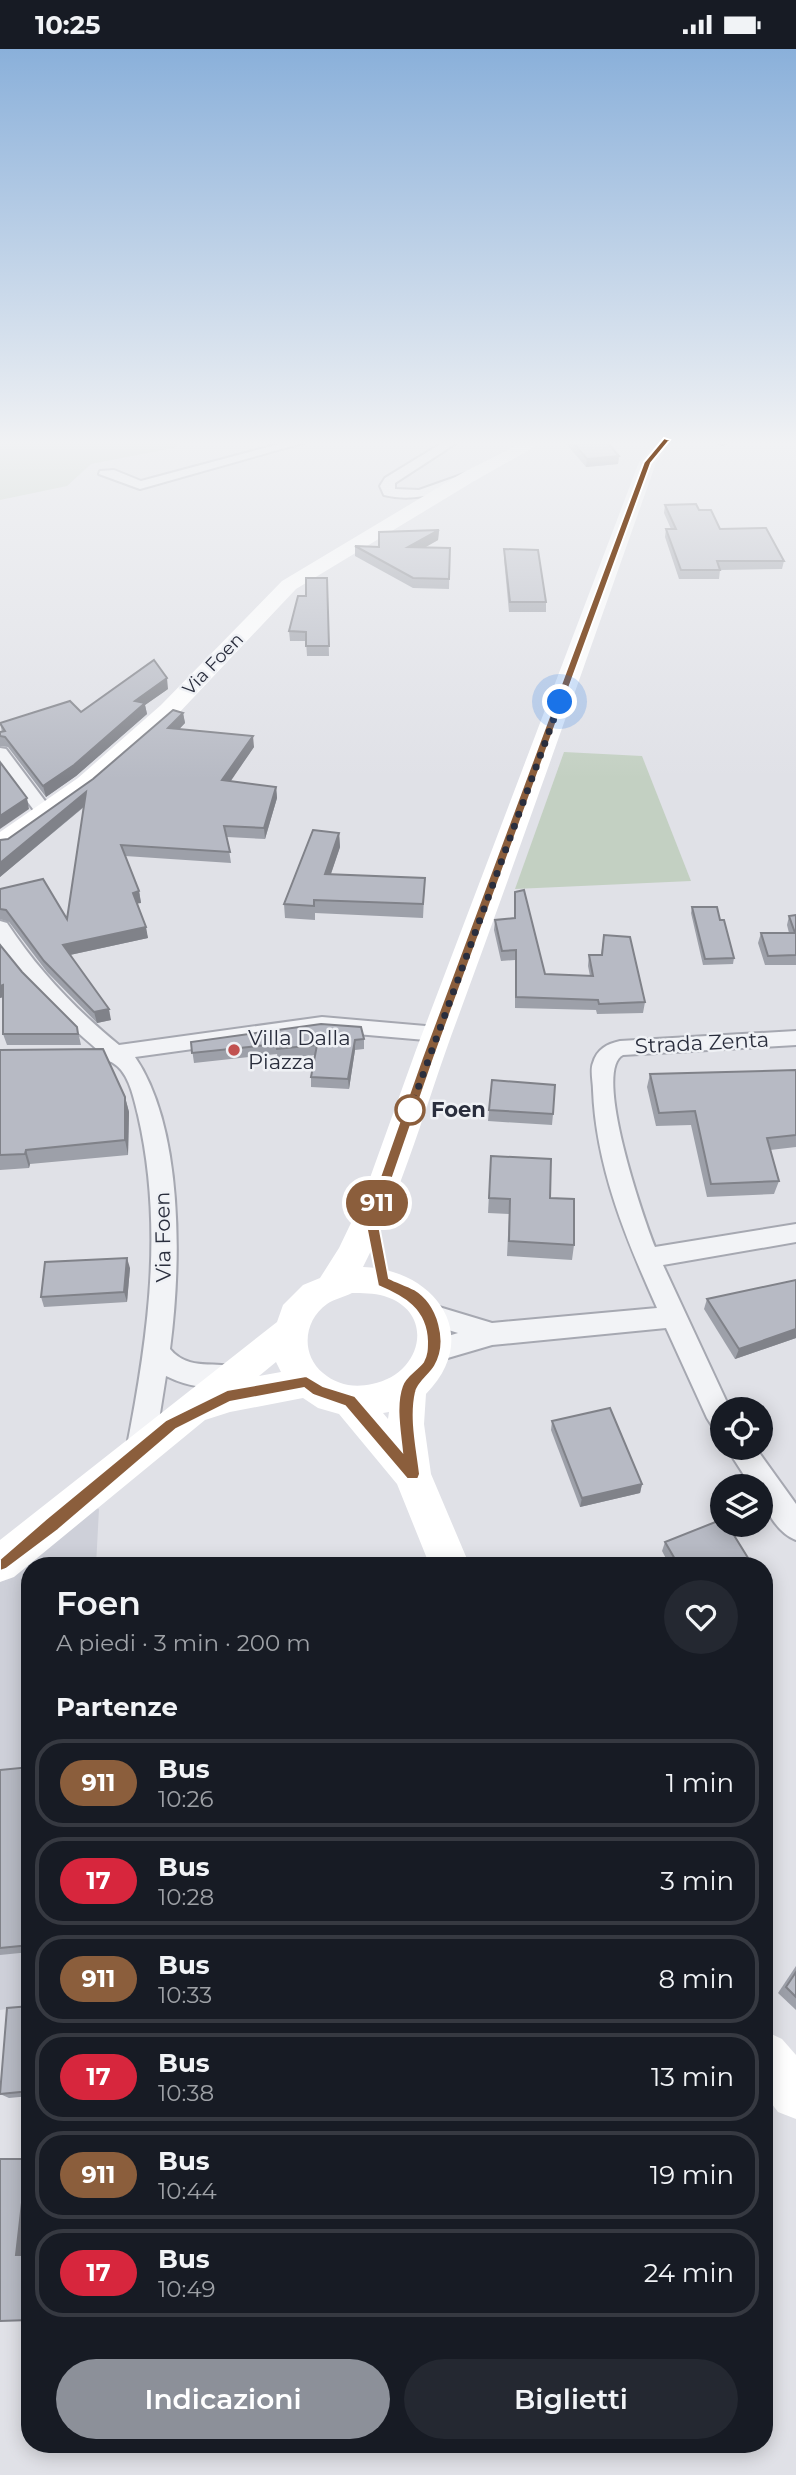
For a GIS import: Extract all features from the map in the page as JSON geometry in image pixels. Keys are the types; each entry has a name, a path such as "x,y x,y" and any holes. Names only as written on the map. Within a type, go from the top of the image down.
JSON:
{"main road":[{"name":"Via Foen","path":"0,843 86,783 169,710 289,585 342,553"},
{"path":"334,1285 371,1220 614,553"},
{"path":"371,1220 383,1282"},
{"path":"349,1280 383,1282 410,1294 429,1314 434,1326 434,1351 429,1364 408,1387 372,1401 350,1401 319,1391 306,1382 294,1367 288,1348 288,1332 297,1311 313,1295 334,1285 349,1280"},
{"path":"0,1564 288,1332"},
{"path":"171,1424 227,1397 306,1382"},
{"path":"408,1387 406,1424 412,1474 446,1557"},
{"path":"350,1401 412,1474"},
{"path":"773,2066 796,2094"}],"street":[{"path":"0,753 45,813"},
{"name":"Via Foen","path":"0,927 32,973 128,1063 149,1112 162,1184 166,1264 158,1353 140,1451"},
{"path":"90,1054 116,1054 154,1046 322,1024 437,1034"},
{"name":"Strada Zenta","path":"646,1258 623,1197 610,1145 603,1073 605,1058 609,1053 631,1047 796,1038"},
{"path":"712,1397 646,1258 796,1233"},
{"path":"429,1314 492,1334"},
{"path":"434,1351 492,1334 674,1317"},
{"path":"158,1353 165,1364 191,1375 231,1376"},
{"path":"748,1460 796,1527"}],"shaded area":[{"path":"93,1507 99,1509 96,1557 29,1557"},
{"path":"21,1564 21,2007 0,2010 0,1580"}],"green space":[{"path":"564,752 642,756 691,881 515,889"}],"building":[{"path":"368,553 450,553 449,579 413,578"},
{"path":"504,553 538,553 546,602 510,602"},
{"path":"675,553 780,553 784,561 717,561 720,570 681,570"},
{"path":"306,578 327,578 329,646 306,646 306,632 289,631 298,596 306,596"},
{"path":"154,660 167,678 135,701 145,703 74,765 43,786 5,737 0,736 0,732 5,731 0,723 70,701 81,712"},
{"path":"173,710 183,713 168,728 253,736 222,780 276,787 264,828 224,826 230,852 121,845 139,891 133,893 146,927 63,945 109,1009 94,1012 44,961 6,910 0,909 0,889 43,879 67,919 86,792 0,863 0,840 8,839 93,779"},
{"path":"0,762 27,798 0,816"},
{"path":"313,830 339,833 325,874 425,878 423,904 314,900 314,906 284,904"},
{"path":"524,890 545,974 593,976 589,955 602,955 604,935 630,937 645,1002 599,1004 598,1000 516,997 516,950 502,951 495,920 515,918 515,892"},
{"path":"692,907 717,907 720,920 724,920 734,958 705,959"},
{"path":"796,915 796,955 768,956 761,933 795,933 789,916"},
{"path":"0,945 22,972 77,1027 78,1034 3,1034"},
{"path":"321,1024 361,1027 364,1039 355,1040 348,1079 311,1077 317,1045 277,1049 276,1044 192,1053 191,1042"},
{"path":"103,1049 125,1097 125,1140 0,1155 0,1050"},
{"path":"796,1070 796,1135 767,1138 779,1181 711,1184 695,1111 659,1113 650,1074"},
{"path":"492,1080 555,1085 553,1114 489,1110"},
{"path":"491,1156 551,1159 550,1198 574,1199 574,1245 509,1241 510,1199 489,1198"},
{"path":"127,1258 124,1292 41,1297 45,1262"},
{"path":"796,1280 796,1329 739,1349 707,1299"},
{"path":"610,1408 642,1484 582,1498 552,1421"},
{"path":"710,1524 710,1537 735,1537 747,1557 674,1557 665,1542"},
{"path":"21,1768 21,1946 0,1948 0,1770"},
{"path":"796,1972 796,1997 786,1987"},
{"path":"21,2007 21,2092 0,2094 7,2008"},
{"path":"0,2159 21,2159 21,2211 16,2255 21,2255 21,2320 0,2321"}],"bus line":[{"name":"911","path":"0,1564 171,1424 227,1397 306,1382 319,1391 350,1401 412,1474 406,1424 408,1387 420,1377 429,1364 436,1338 429,1314 421,1303 397,1286 383,1282 371,1220 614,553"}],"place":[{"name":"Villa Dalla Piazza","path":"234,1050"},
{"name":"Foen","path":"410,1110"}],"route":[{"path":"410,1110 560,702"}]}
